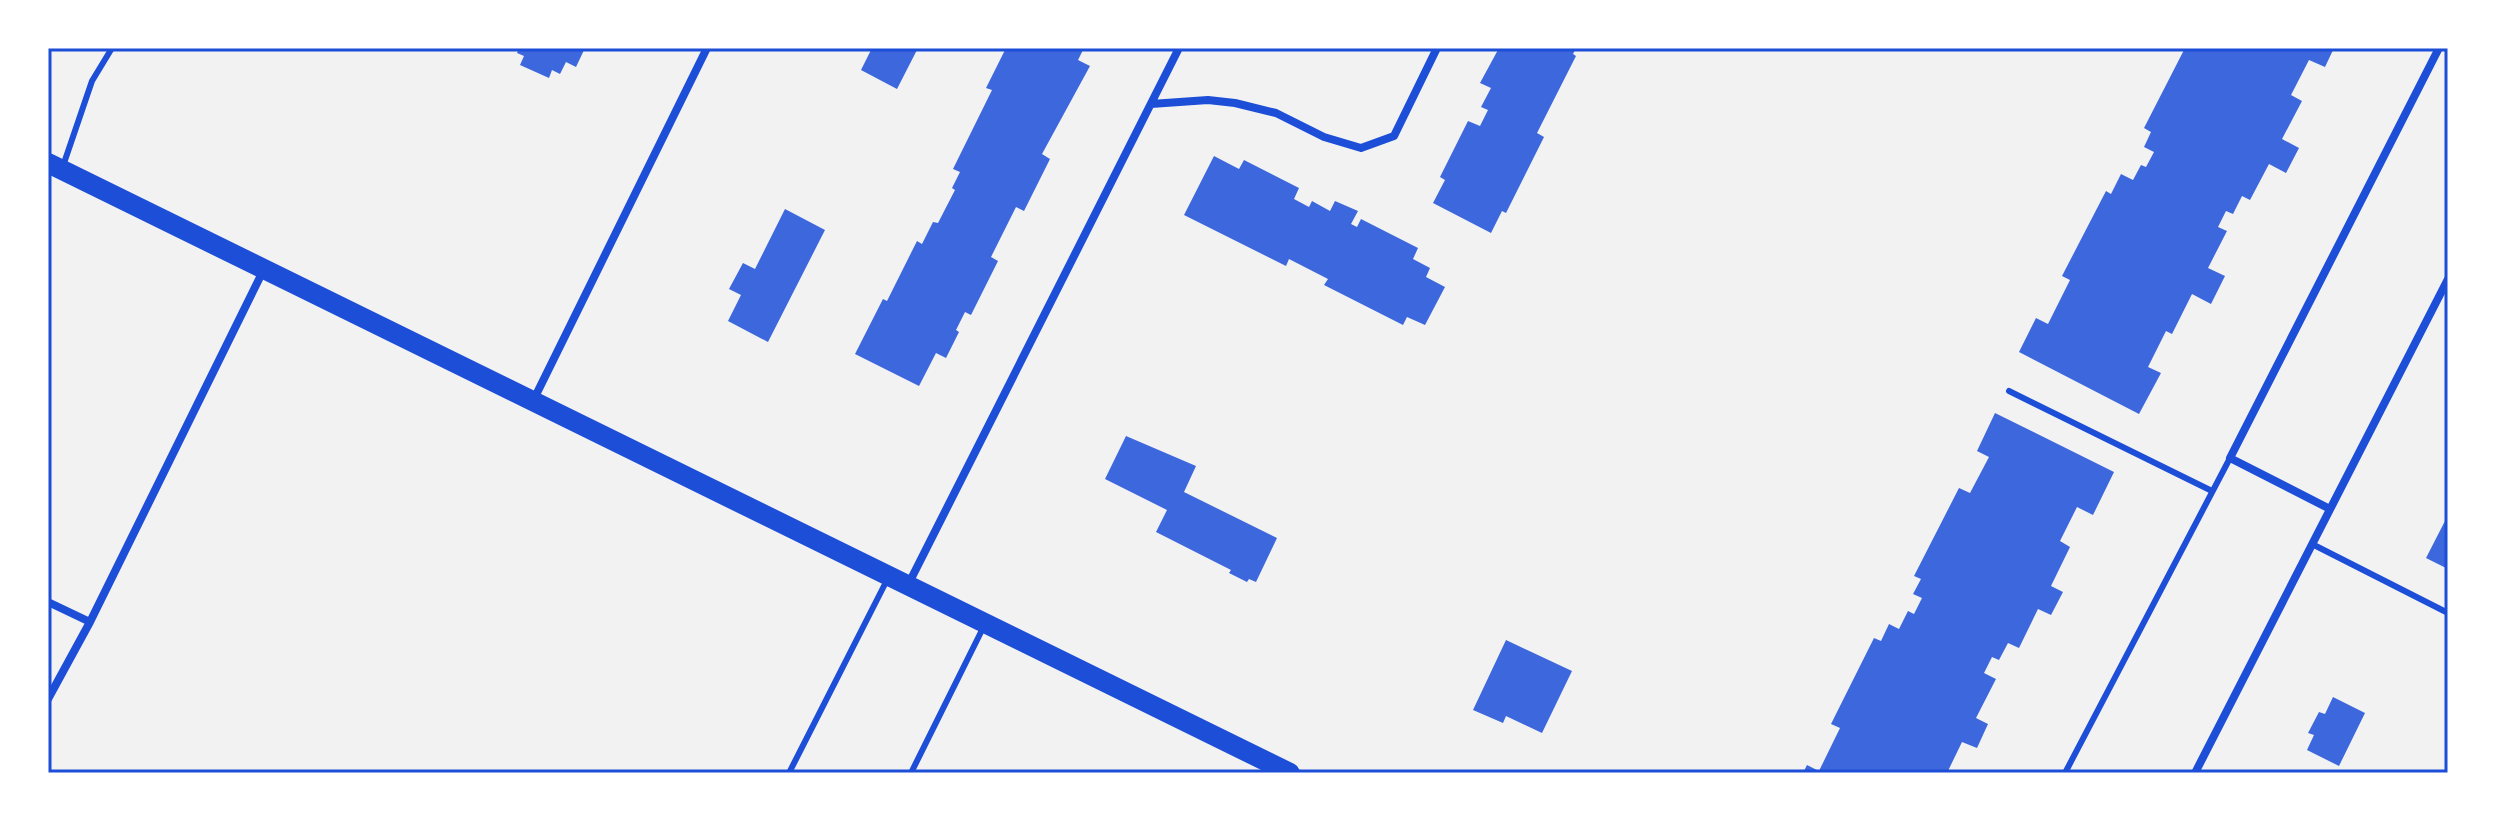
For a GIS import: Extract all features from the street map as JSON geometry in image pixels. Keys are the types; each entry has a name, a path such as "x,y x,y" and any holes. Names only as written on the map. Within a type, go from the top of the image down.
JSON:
{"main road":[{"path":"55,166 1290,773"}],"street":[{"path":"532,403 707,48"},
{"path":"908,585 1179,48"},
{"path":"1151,104 1208,100 1235,103 1276,113 1324,137 1361,148 1394,136 1437,48"},
{"path":"2330,509 2230,458 2439,48"},
{"path":"48,699 90,622 264,268"},
{"path":"2195,773 2448,279"},
{"path":"48,602 90,622"}],"lane":[{"path":"55,166 92,81 112,48"},
{"path":"2009,391 2212,491"},
{"path":"2065,773 2230,458"},
{"path":"2312,544 2448,613"},
{"path":"789,773 889,576"},
{"path":"911,773 986,623"}],"building":[{"path":"519,48 585,48 576,67 566,62 560,74 552,70 549,78 520,65 524,56 517,53"},
{"path":"872,48 918,48 897,89 861,70"},
{"path":"1006,48 1084,48 1078,60 1090,66 1042,154 1050,159 1024,211 1016,207 991,257 998,261 971,315 965,312 946,358 936,353 919,386 855,354 883,299 887,301 917,241 922,244 933,222 938,223 955,190 952,188 960,172 953,169 992,90 986,88"},
{"path":"1499,48 1576,48 1573,54 1576,56 1537,133 1544,137 1506,213 1502,211 1491,233 1433,203 1445,180 1440,177 1468,121 1480,126 1488,110 1481,107 1491,88 1480,83"},
{"path":"2185,48 2334,48 2325,67 2309,60 2291,95 2302,101 2282,139 2299,148 2286,173 2269,164 2250,200 2242,196 2233,214 2226,211 2218,227 2227,231 2208,268 2225,276 2211,304 2192,294 2172,334 2166,331 2148,367 2161,373 2139,414 2019,352 2036,318 2048,324 2070,280 2062,276 2106,191 2111,194 2121,174 2133,180 2141,165 2146,167 2154,152 2144,147 2151,132 2144,128"},
{"path":"1214,156 1239,169 1244,160 1299,188 1294,199 1309,207 1312,201 1330,211 1335,201 1358,211 1351,224 1357,227 1361,219 1418,248 1413,259 1430,268 1426,277 1445,287 1425,325 1407,317 1403,325 1324,285 1328,279 1289,259 1286,266 1184,215"},
{"path":"785,209 825,230 768,342 728,321 741,295 729,289 743,263 755,269"},
{"path":"1995,413 2114,472 2093,515 2077,507 2060,541 2070,547 2051,586 2063,592 2051,615 2038,609 2019,648 2008,643 1999,660 1992,657 1984,673 1996,679 1976,718 1988,724 1977,748 1962,742 1947,773 1803,773 1807,765 1819,771 1840,728 1831,724 1874,638 1881,641 1889,624 1899,629 1908,611 1914,614 1922,598 1913,594 1921,579 1914,576 1959,488 1970,493 1989,457 1977,451"},
{"path":"1126,436 1196,466 1184,492 1277,538 1256,582 1249,579 1247,582 1229,573 1231,570 1156,532 1167,510 1105,479"},
{"path":"2448,520 2448,569 2426,558"},
{"path":"1506,640 1572,671 1542,733 1506,716 1503,723 1473,710"},
{"path":"2333,697 2365,713 2339,766 2307,750 2314,735 2308,733 2319,712 2325,714"}]}
